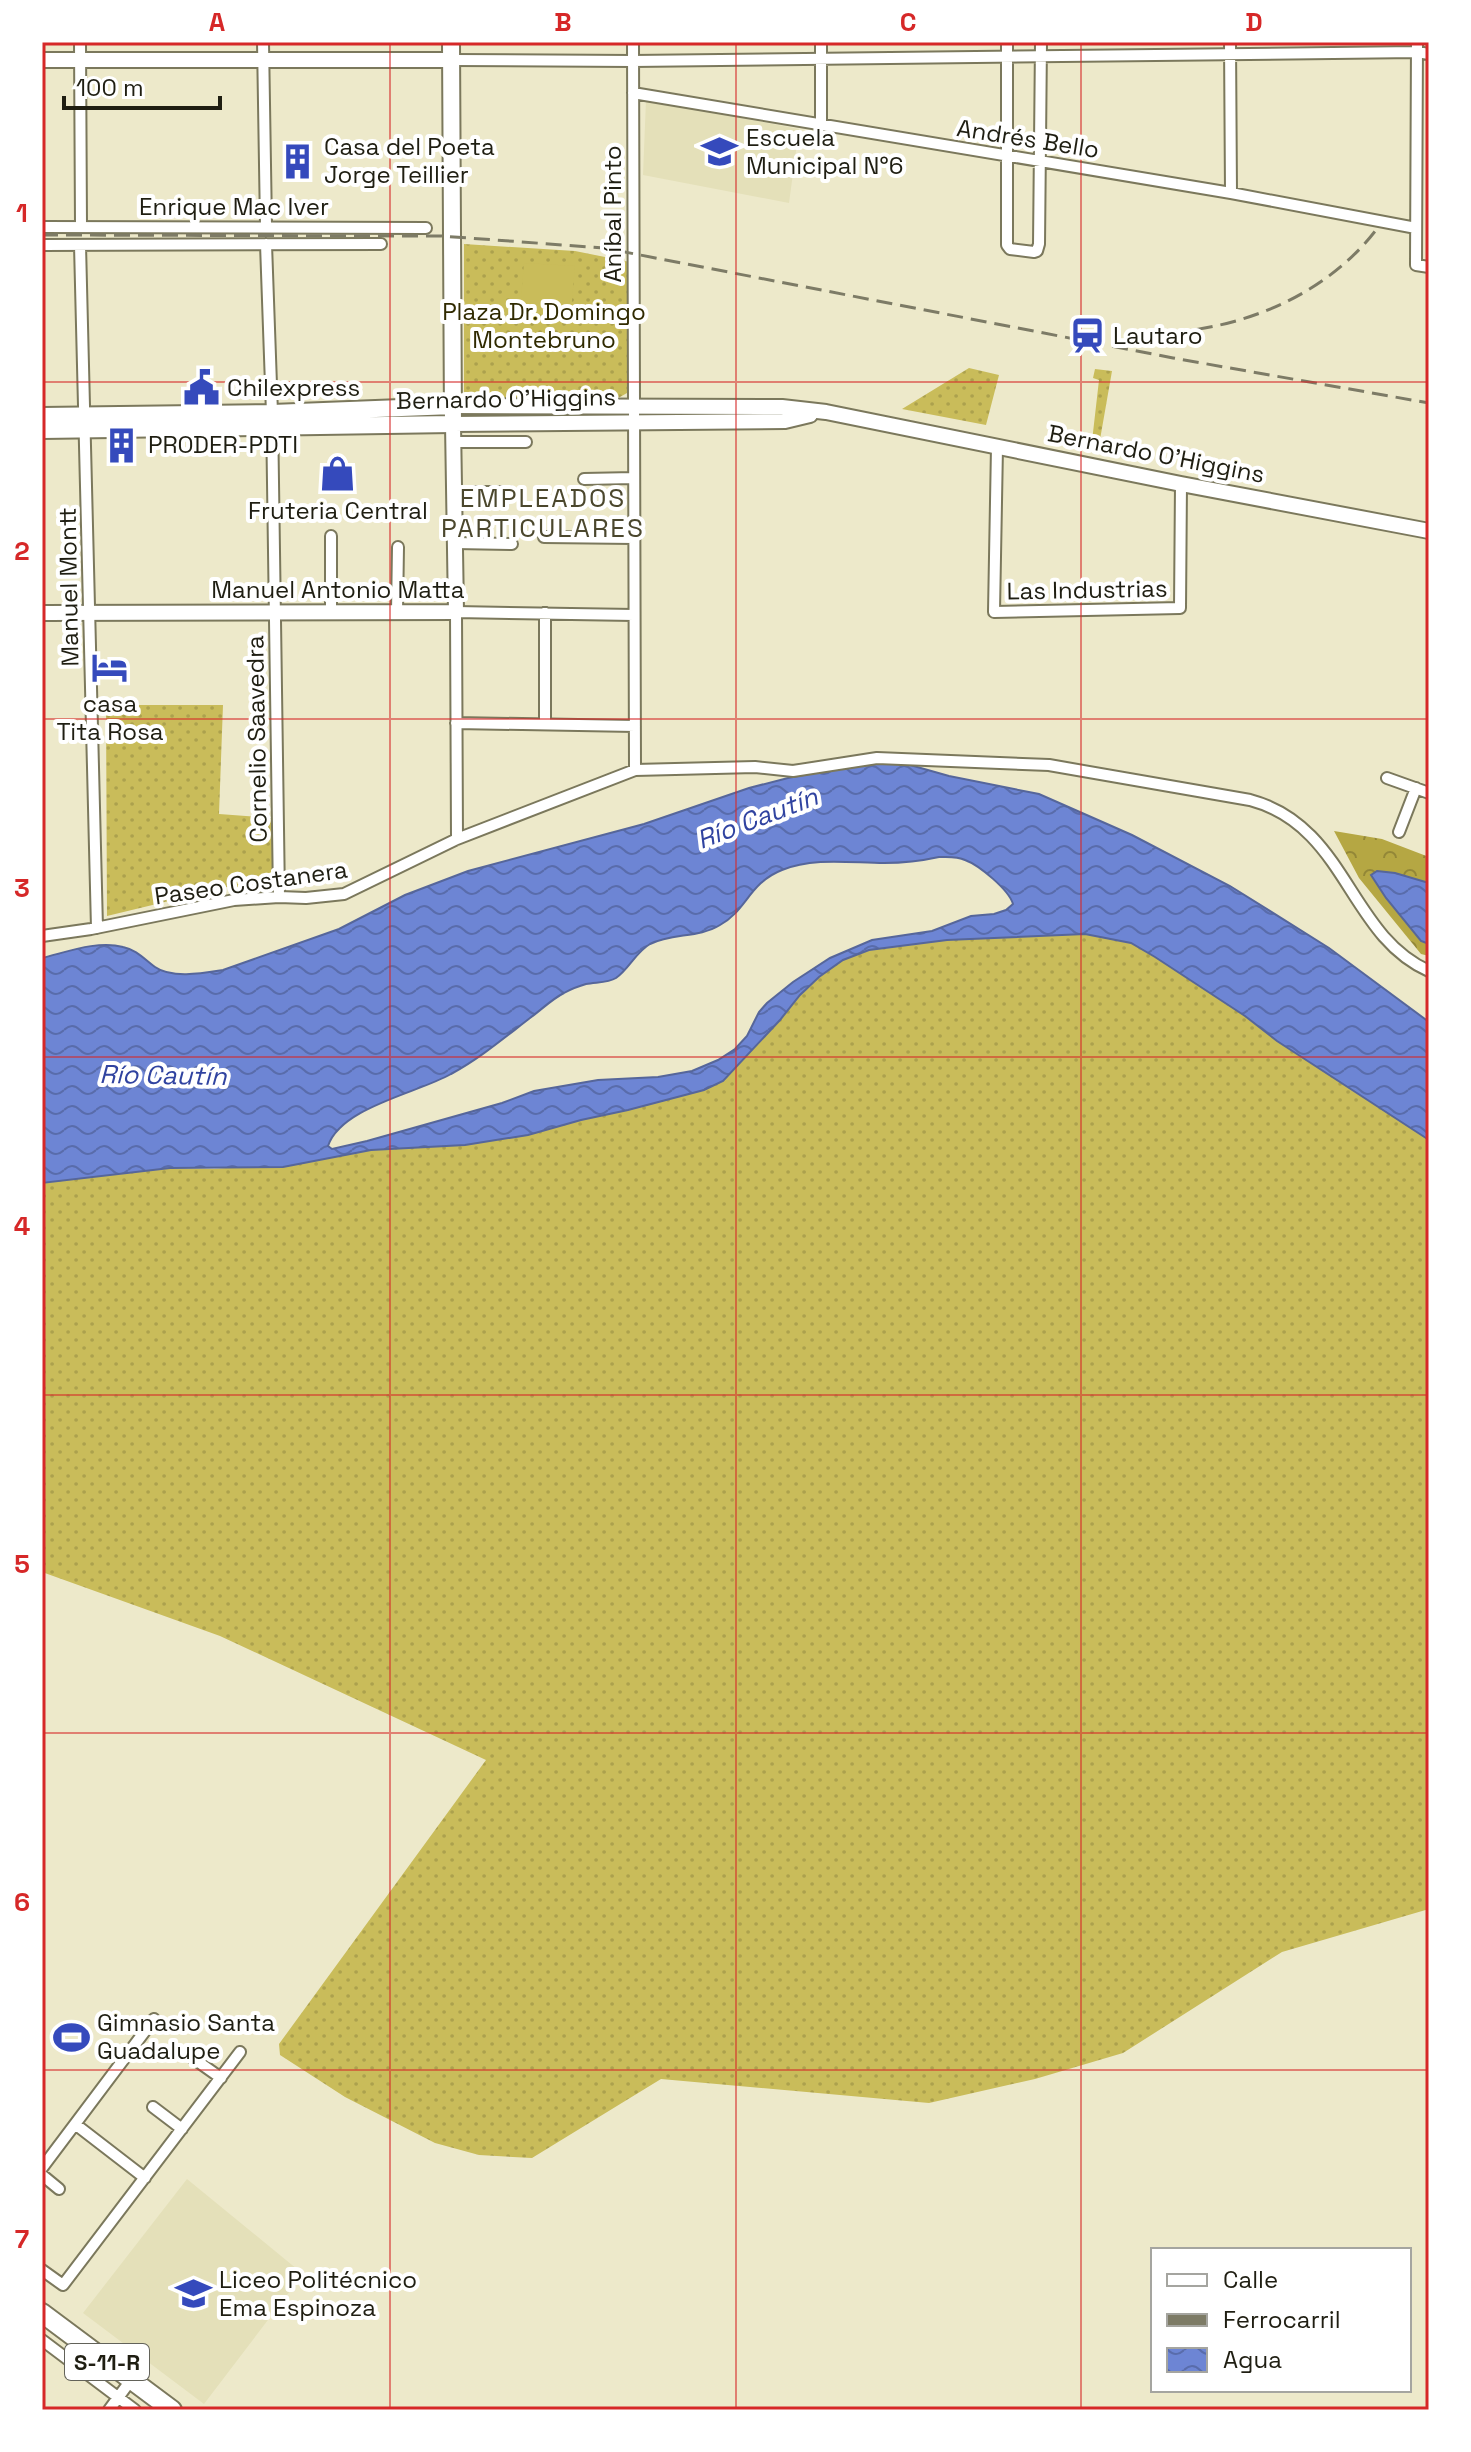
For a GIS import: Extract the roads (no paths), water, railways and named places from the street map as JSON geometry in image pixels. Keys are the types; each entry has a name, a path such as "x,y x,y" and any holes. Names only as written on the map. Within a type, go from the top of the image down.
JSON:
{"highway":[{"name":"S-11-R","path":"42,2313 172,2410"}],"main road":[{"path":"451,42 456,612"},
{"path":"42,60 452,60"},
{"name":"Bernardo O'Higgins","path":"272,419 453,406 634,414"},
{"name":"Bernardo O'Higgins","path":"42,416 85,422 272,419 453,424 782,407 826,412 1429,531"},
{"name":"Bernardo O'Higgins","path":"42,430 85,422"},
{"name":"Manuel Antonio Matta","path":"42,613 456,612"}],"street":[{"path":"80,42 81,226"},
{"path":"263,42 266,226"},
{"name":"Aníbal Pinto","path":"633,42 635,770"},
{"path":"821,42 821,125"},
{"path":"1007,42 1007,245 1010,249 1034,252 1039,248 1041,42"},
{"path":"1230,42 1231,193"},
{"path":"452,60 1230,54 1417,47 1429,54"},
{"path":"1417,47 1416,265 1429,267"},
{"name":"Andrés Bello","path":"633,93 1231,193 1416,228"},
{"name":"Enrique Mac Iver","path":"42,227 426,228"},
{"name":"Cornelio Saavedra","path":"266,244 276,612 279,897"},
{"name":"Enrique Mac Iver","path":"42,245 381,244"},
{"name":"Manuel Montt","path":"80,245 97,928"},
{"path":"454,442 526,442"},
{"name":"Las Industrias","path":"997,447 994,612 1180,608 1181,484"},
{"path":"584,479 634,478"},
{"path":"454,492 509,492"},
{"path":"331,536 331,612"},
{"path":"544,537 634,538"},
{"path":"455,543 512,544"},
{"path":"397,612 398,547"},
{"path":"456,612 457,839"},
{"name":"Manuel Antonio Matta","path":"456,612 634,615"},
{"path":"545,613 545,724"},
{"path":"456,723 635,726"},
{"name":"Paseo Costanera","path":"42,936 234,900 344,894 457,839 635,770 755,767 793,771 877,758 1049,765 1250,800 1280,811 1310,833 1380,931 1416,965 1429,971"},
{"path":"1387,778 1429,793"},
{"path":"1399,832 1416,788"},
{"path":"42,2168 154,2019"},
{"path":"42,2270 63,2285 240,2052"},
{"path":"190,2056 221,2078"},
{"path":"153,2107 182,2129"},
{"path":"75,2124 145,2178"},
{"path":"42,2175 59,2189"},
{"path":"42,2340 135,2410"},
{"path":"109,2410 131,2380"}],"water":[{"name":"Río Cautín","path":"903,763 949,776 1039,794 1132,835 1230,886 1329,948 1429,1022 1429,1140 1155,957 1131,943 1085,934 947,940 869,950 843,960 819,977 723,1081 704,1090 528,1135 465,1145 371,1150 283,1167 170,1168 42,1183 42,958 82,948 113,945 132,950 155,967 170,973 223,970 339,929 405,895 468,871 644,824 749,788 860,764","holes":["942,857 962,859 978,867 1000,885 1013,904 1006,910 971,916 932,931 872,940 830,958 767,1003 747,1036 718,1060 692,1071 658,1077 598,1080 534,1091 367,1141 332,1149 328,1146 336,1132 348,1121 382,1102 437,1081 461,1068 560,995 583,985 616,978 650,944 720,925 771,875 807,863 898,863"]},
{"path":"1377,871 1429,883 1429,944 1421,941 1386,898 1371,875"}],"railway":[{"path":"1149,333 1212,327 1274,307 1330,275 1376,230"},
{"path":"42,235 441,236 604,248 1173,358 1429,403"}],"place":[{"name":"Escuela Municipal N°6","path":"720,152"},
{"name":"Casa del Poeta Jorge Teillier","path":"298,161"},
{"name":"Lautaro","path":"1087,336"},
{"name":"Chilexpress","path":"201,388"},
{"name":"PRODER-PDTI","path":"122,445"},
{"name":"Fruteria Central","path":"338,474"},
{"name":"casa Tita Rosa","path":"110,667"},
{"name":"Gimnasio Santa Guadalupe","path":"71,2037"},
{"name":"Liceo Politécnico Ema Espinoza","path":"193,2294"}],"district":[{"name":"EMPLEADOS PARTICULARES","path":"543,513"}],"park label":[{"name":"Plaza Dr. Domingo Montebruno","path":"544,326"}]}
